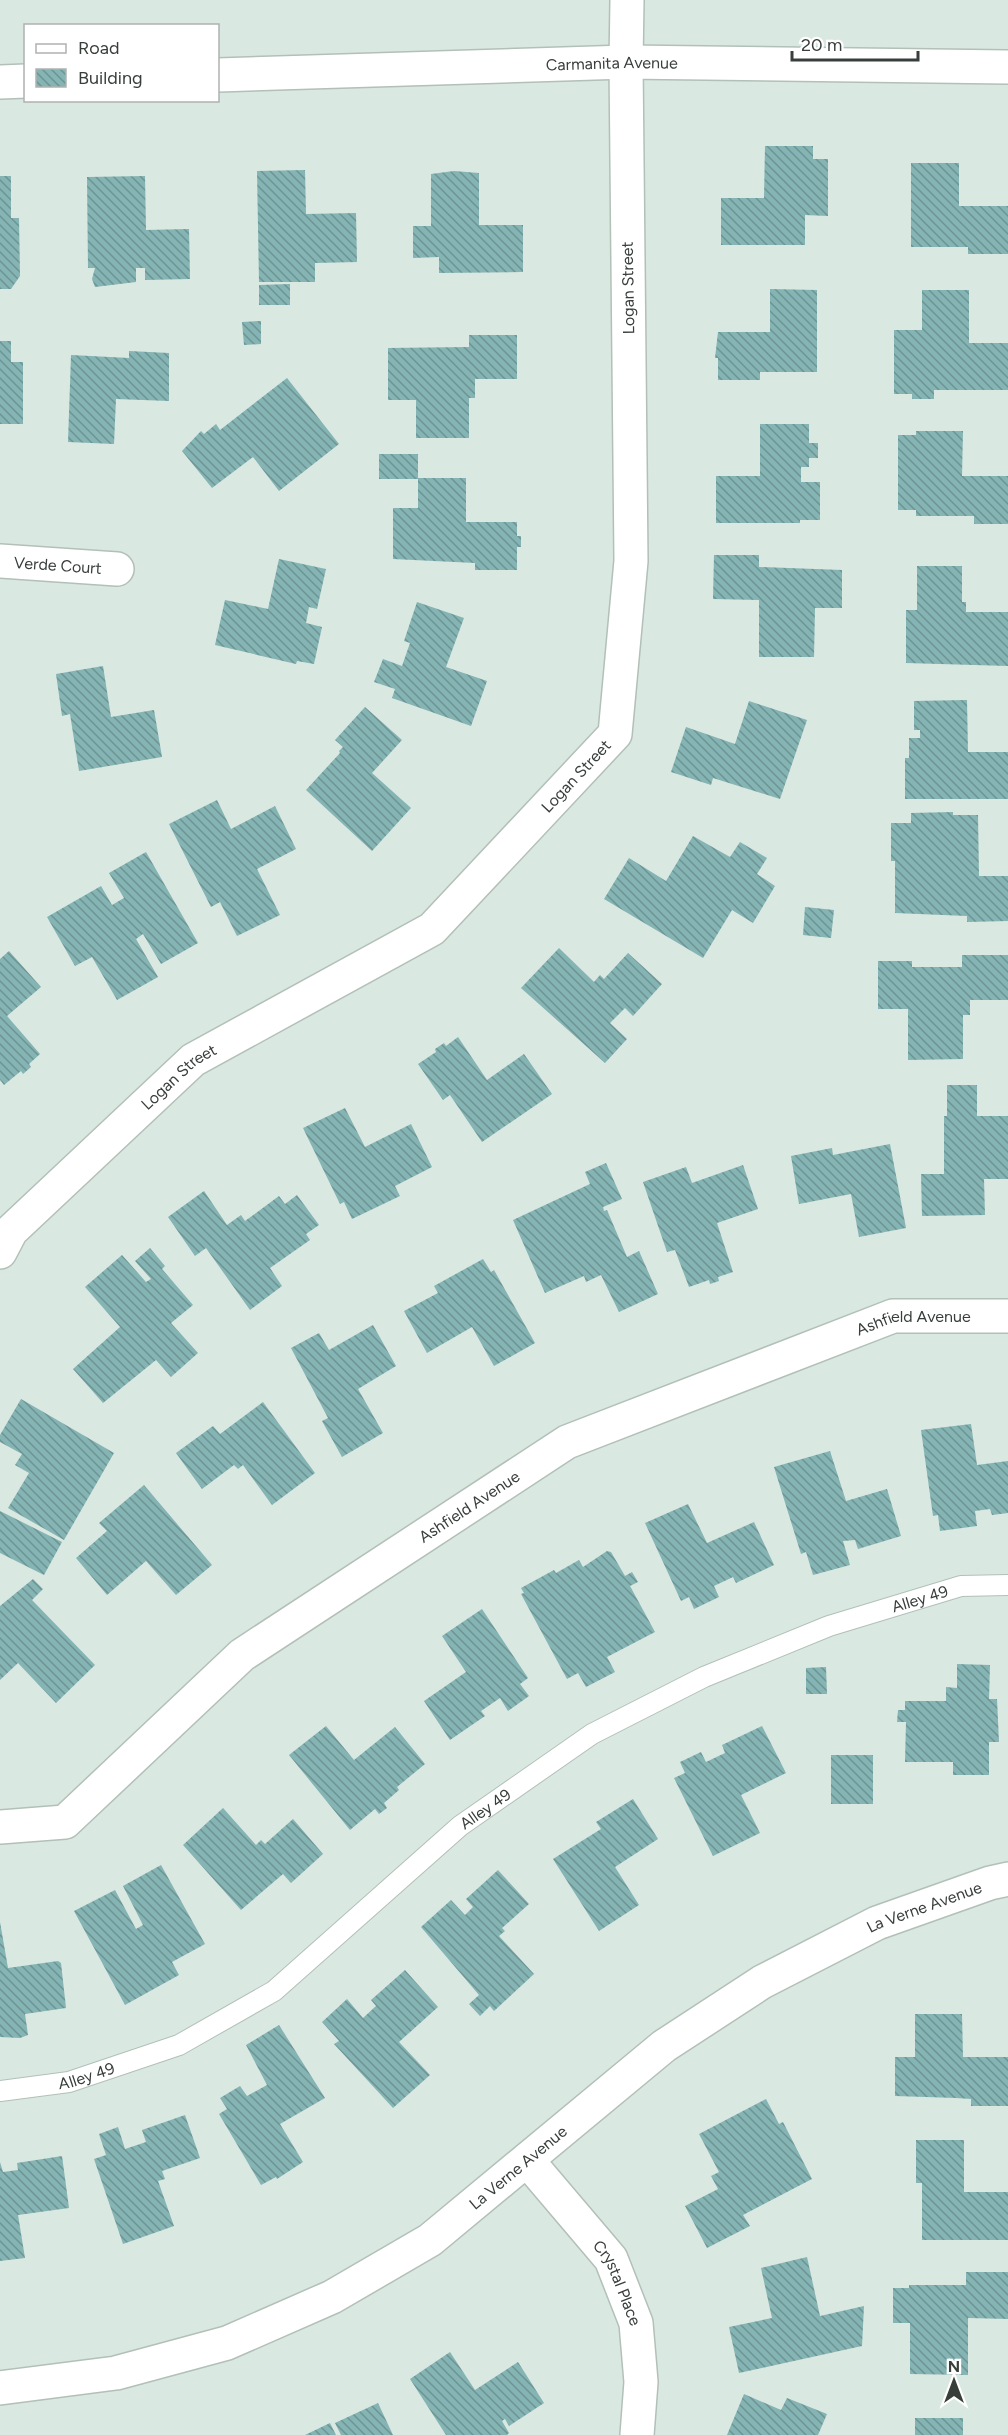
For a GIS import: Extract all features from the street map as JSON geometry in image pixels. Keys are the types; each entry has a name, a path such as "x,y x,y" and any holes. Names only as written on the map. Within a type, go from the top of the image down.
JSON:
{"street":[{"name":"Logan Street","path":"0,1252 11,1231 193,1060 432,929 615,734 632,561 627,0"},
{"name":"Carmanita Avenue","path":"219,75 626,62 1008,67"},
{"path":"0,82 24,81"},
{"name":"Verde Court","path":"0,561 117,569"},
{"name":"Ashfield Avenue","path":"0,1827 65,1822 242,1655 567,1442 893,1316 1008,1316"},
{"name":"La Verne Avenue","path":"0,2388 116,2373 237,2338 332,2297 430,2240 664,2046 762,1982 877,1923 990,1883 1008,1879"},
{"name":"Crystal Place","path":"527,2160 611,2259 636,2323 641,2382 637,2435"}],"lane":[{"name":"Alley 49","path":"0,2091 69,2082 179,2045 274,1991 460,1826 592,1734 704,1677 830,1626 962,1586 1008,1585"}],"building":[{"path":"765,146 813,146 813,159 828,159 828,216 805,215 805,245 721,245 721,198 764,198"},
{"path":"911,163 959,163 959,206 1008,206 1008,254 968,254 968,247 911,247"},
{"path":"305,170 306,214 356,213 357,262 315,263 315,282 259,282 257,171"},
{"path":"454,171 479,173 479,225 523,225 523,272 439,273 439,257 413,258 413,226 431,226 431,174"},
{"path":"0,176 11,176 11,218 19,218 20,276 11,289 0,289"},
{"path":"145,176 146,230 189,229 190,279 145,280 145,268 136,268 136,282 95,287 92,279 95,268 88,268 87,177"},
{"path":"290,284 290,305 259,305 259,285"},
{"path":"770,289 817,290 817,372 760,372 760,380 718,380 718,358 715,358 718,332 770,332"},
{"path":"922,290 969,290 969,343 1008,343 1008,390 934,390 934,399 912,399 912,394 894,394 894,330 922,330"},
{"path":"261,321 261,344 244,345 242,322"},
{"path":"469,335 517,335 517,379 475,379 475,398 469,398 469,438 416,438 416,400 388,400 388,348 469,347"},
{"path":"0,341 11,341 11,362 23,362 23,424 0,424"},
{"path":"129,351 169,353 169,401 116,399 114,444 68,442 71,355 129,358"},
{"path":"287,378 339,444 279,491 253,457 212,488 182,451 201,431 204,434 216,424 220,430"},
{"path":"760,424 809,424 809,443 818,443 818,458 809,458 809,467 801,467 801,482 820,482 820,520 800,520 800,523 716,523 716,476 760,476"},
{"path":"916,431 963,431 962,476 1008,476 1008,524 974,524 974,516 916,516 916,510 898,510 898,435 916,435"},
{"path":"379,454 418,454 418,478 466,478 466,522 517,522 517,536 521,536 521,547 517,547 517,570 475,570 475,563 393,559 393,508 418,508 418,479 379,479"},
{"path":"714,555 759,555 759,567 842,570 842,608 815,608 814,657 759,657 759,600 713,599"},
{"path":"279,559 326,569 317,609 309,607 306,623 322,627 314,664 297,661 296,664 215,645 225,600 268,609"},
{"path":"917,566 962,566 962,602 966,602 966,612 1008,612 1008,666 906,663 906,610 917,610"},
{"path":"417,602 464,618 446,667 487,681 471,726 392,698 395,689 374,682 383,659 402,666 410,643 404,641"},
{"path":"103,666 111,717 154,710 162,757 79,771 70,714 62,716 56,674"},
{"path":"967,700 968,752 1008,752 1008,799 905,799 905,758 909,758 909,738 920,738 920,730 914,730 914,701"},
{"path":"749,701 807,720 780,799 713,778 711,785 671,772 686,727 735,744"},
{"path":"365,707 402,740 372,773 411,808 372,851 306,790 340,753 343,747 335,740"},
{"path":"217,800 231,829 275,806 296,849 257,869 280,915 237,936 220,902 211,907 169,824"},
{"path":"953,812 953,815 978,815 979,876 1008,876 1008,921 967,922 967,916 895,913 895,861 891,861 891,823 911,823 911,813"},
{"path":"693,836 730,857 740,842 767,858 757,874 775,886 753,923 732,910 703,958 604,899 629,858 666,881"},
{"path":"146,852 198,943 161,964 143,934 136,939 158,977 117,1000 92,957 75,966 47,917 101,886 112,905 124,898 109,873"},
{"path":"805,907 834,910 831,938 803,935"},
{"path":"559,948 594,982 600,975 604,979 628,953 662,984 633,1016 625,1008 610,1023 627,1039 605,1063 521,988"},
{"path":"9,951 41,987 7,1016 40,1054 29,1064 31,1067 23,1074 21,1071 4,1085 0,1080 0,959"},
{"path":"962,955 1008,955 1008,1000 970,1000 970,1015 963,1015 963,1059 908,1060 908,1009 878,1009 878,961 912,961 912,967 962,967"},
{"path":"458,1037 487,1080 524,1054 552,1094 482,1142 450,1095 443,1100 418,1064 436,1052 435,1049 444,1043 446,1046"},
{"path":"947,1085 977,1085 977,1116 1008,1116 1008,1179 984,1179 985,1215 922,1216 921,1174 944,1174 944,1116 947,1116"},
{"path":"345,1108 365,1147 411,1124 432,1167 395,1186 400,1196 352,1219 344,1202 340,1204 303,1128"},
{"path":"890,1144 906,1228 859,1237 851,1194 799,1204 791,1156 832,1148 833,1155"},
{"path":"606,1163 622,1199 603,1207 604,1211 607,1210 627,1257 639,1251 658,1294 619,1312 601,1275 586,1282 584,1276 545,1293 513,1220 590,1184 585,1172"},
{"path":"743,1165 758,1209 717,1223 733,1272 718,1277 719,1281 710,1284 709,1280 689,1287 675,1250 667,1252 643,1182 686,1167 692,1183"},
{"path":"204,1191 227,1225 241,1215 245,1221 279,1196 285,1204 297,1195 319,1225 306,1234 310,1240 270,1268 282,1286 250,1310 206,1248 195,1256 168,1217"},
{"path":"150,1248 165,1266 162,1269 193,1305 171,1323 198,1353 171,1377 156,1360 103,1403 73,1369 120,1327 85,1287 122,1255 146,1282 151,1279 135,1261"},
{"path":"483,1259 491,1272 494,1270 535,1343 494,1366 472,1327 427,1353 404,1311 438,1293 434,1286"},
{"path":"373,1325 396,1366 358,1389 383,1433 342,1457 322,1421 328,1418 291,1348 319,1333 329,1350"},
{"path":"21,1399 114,1453 64,1540 8,1508 29,1473 15,1465 22,1454 0,1442 0,1435"},
{"path":"263,1402 315,1473 272,1505 243,1465 238,1469 234,1465 202,1489 176,1453 213,1426 220,1434"},
{"path":"971,1424 977,1465 1008,1461 1008,1513 992,1515 990,1509 975,1511 977,1526 940,1531 938,1515 933,1516 921,1430"},
{"path":"830,1451 846,1501 887,1489 901,1536 858,1549 855,1540 843,1541 850,1565 813,1575 806,1552 801,1554 774,1467"},
{"path":"144,1485 212,1565 176,1595 146,1561 107,1595 76,1558 107,1531 99,1523"},
{"path":"688,1504 707,1543 754,1522 774,1565 736,1583 733,1577 714,1586 719,1597 694,1609 689,1597 681,1601 645,1523"},
{"path":"0,1511 62,1542 44,1575 0,1553"},
{"path":"607,1551 611,1552 625,1576 632,1572 638,1582 630,1586 655,1632 607,1657 615,1672 586,1687 578,1673 567,1679 521,1594 524,1593 521,1588 554,1570 556,1573 579,1560 583,1567"},
{"path":"33,1579 43,1589 32,1600 95,1665 56,1703 18,1663 0,1680 0,1606"},
{"path":"482,1609 528,1678 520,1684 529,1696 508,1711 500,1698 481,1711 485,1716 450,1740 424,1701 466,1672 442,1636"},
{"path":"957,1664 990,1665 989,1699 997,1699 999,1742 989,1742 989,1775 953,1775 953,1762 905,1762 906,1722 897,1722 898,1710 905,1710 905,1701 946,1701 946,1687 957,1688"},
{"path":"826,1667 827,1694 806,1694 806,1668"},
{"path":"326,1726 354,1760 395,1727 425,1764 397,1787 399,1790 384,1803 387,1808 379,1814 375,1809 350,1830 289,1755"},
{"path":"762,1726 786,1773 741,1795 760,1833 713,1856 674,1778 685,1773 680,1762 701,1752 706,1762 725,1753 722,1745"},
{"path":"831,1755 873,1755 873,1804 831,1804"},
{"path":"633,1799 658,1839 615,1867 639,1905 599,1931 553,1859 601,1829 596,1822"},
{"path":"223,1808 256,1845 261,1840 265,1844 293,1819 323,1854 291,1883 283,1874 241,1910 183,1845"},
{"path":"161,1865 205,1944 172,1962 179,1975 125,2005 74,1911 115,1890 136,1929 143,1925 123,1886"},
{"path":"498,1870 529,1904 502,1928 505,1931 499,1936 534,1974 494,2011 490,2006 480,2016 469,2004 479,1995 421,1927 451,1900 465,1915 473,1907 466,1899"},
{"path":"0,1922 8,1968 58,1961 61,1963 66,2008 25,2014 28,2035 20,2038 0,2037"},
{"path":"405,1970 438,2007 399,2042 430,2075 393,2108 334,2044 339,2041 322,2022 347,1999 363,2018 376,2006 371,2000"},
{"path":"915,2014 962,2014 963,2057 1008,2057 1008,2106 971,2106 971,2099 895,2096 895,2057 915,2057"},
{"path":"279,2025 325,2098 280,2124 303,2162 277,2179 276,2177 261,2185 219,2114 227,2109 220,2098 240,2086 247,2096 267,2085 246,2045"},
{"path":"766,2099 779,2124 783,2122 812,2179 743,2215 750,2226 707,2248 685,2206 718,2189 711,2176 719,2172 699,2134"},
{"path":"185,2115 200,2158 162,2171 165,2179 158,2181 174,2226 123,2244 94,2159 106,2155 99,2134 118,2127 125,2149 146,2142 142,2130"},
{"path":"916,2140 964,2140 964,2192 1008,2192 1008,2240 922,2240 922,2183 916,2183"},
{"path":"62,2156 69,2208 18,2215 25,2258 0,2261 0,2162 3,2172 18,2170 17,2163"},
{"path":"807,2257 820,2316 864,2306 862,2346 739,2373 729,2327 772,2318 761,2268"},
{"path":"966,2272 1008,2272 1008,2319 968,2318 968,2375 910,2374 910,2323 893,2323 893,2288 909,2288 909,2285 966,2285"},
{"path":"450,2352 475,2390 518,2362 544,2403 509,2426 505,2419 502,2421 509,2433 507,2435 446,2435 410,2379"},
{"path":"744,2394 781,2410 787,2398 827,2414 818,2435 727,2435"},
{"path":"378,2403 393,2435 341,2435 335,2423"},
{"path":"915,2418 963,2418 963,2435 915,2435"},
{"path":"330,2423 336,2435 305,2435"}]}
